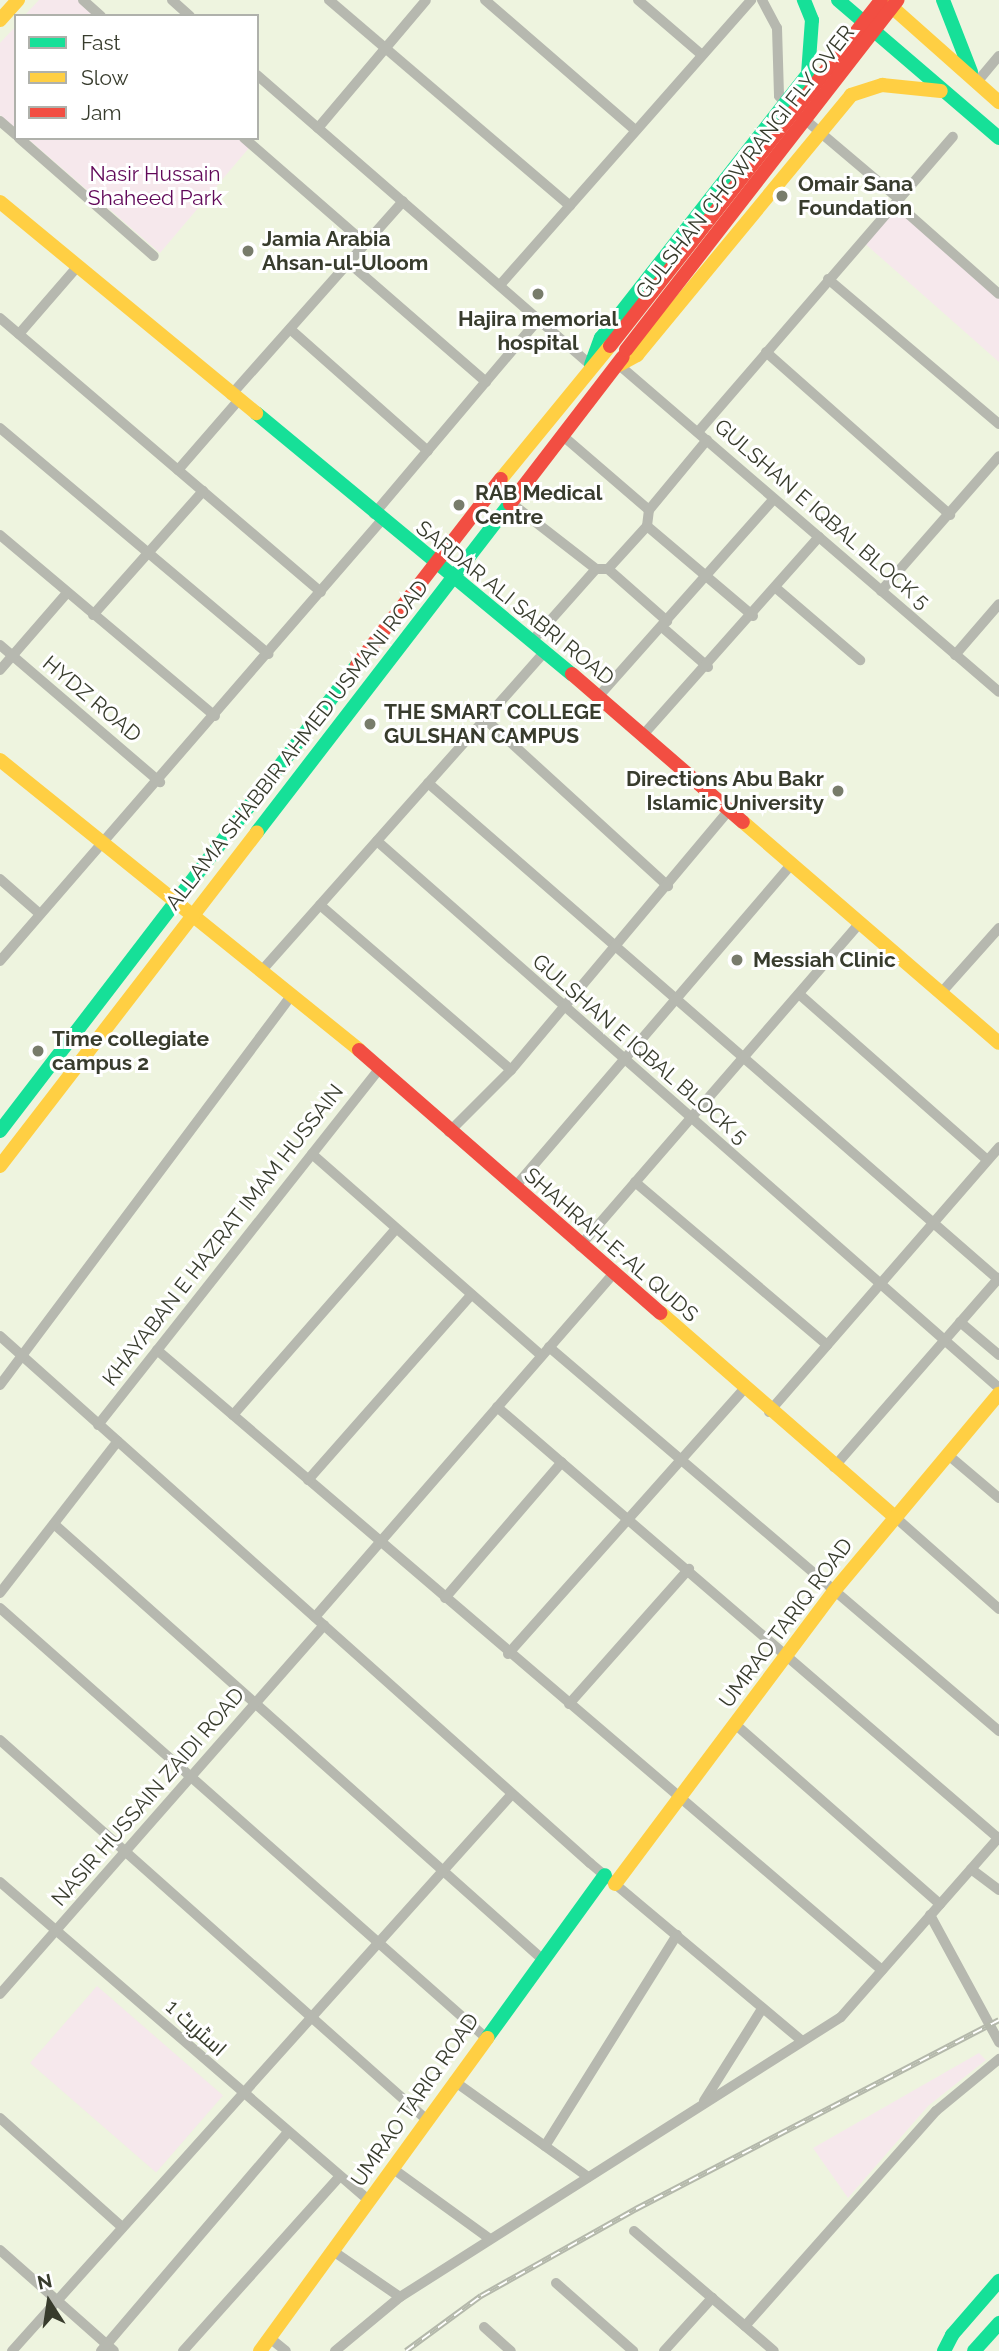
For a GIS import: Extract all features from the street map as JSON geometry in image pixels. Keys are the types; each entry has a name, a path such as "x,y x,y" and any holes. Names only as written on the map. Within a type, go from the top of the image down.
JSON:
{"main road":[{"path":"0,20 18,0"},
{"path":"591,365 601,338 808,74 812,20 804,0"},
{"path":"838,0 999,138"},
{"path":"882,0 999,102"},
{"name":"GULSHAN CHOWRANGI FLY OVER","path":"611,346 882,0"},
{"name":"GULSHAN CHOWRANGI FLY OVER","path":"626,350 898,0"},
{"path":"943,0 977,82"},
{"path":"619,365 637,355 817,129 851,94 882,85 942,91"},
{"name":"SARDAR ALI SABRI ROAD","path":"0,201 434,566 532,641 643,734 999,1043"},
{"name":"ALLAMA SHABBIR AHMED USMANI ROAD","path":"0,1131 173,901 591,365 611,346"},
{"name":"ALLAMA SHABBIR AHMED USMANI ROAD","path":"0,1166 619,365 626,350"},
{"name":"SHAHRAH-E-AL QUDS","path":"0,760 100,846 173,901 194,913 264,968 743,1390 895,1517"},
{"name":"UMRAO TARIQ ROAD","path":"260,2351 541,1958 684,1796 834,1591 999,1394"},
{"path":"944,2351 953,2334 999,2281"},
{"path":"974,2351 999,2323"}],"street":[{"path":"83,0 99,14"},
{"path":"172,0 188,14"},
{"path":"329,0 570,206"},
{"path":"318,128 383,47 426,0"},
{"path":"485,0 635,130"},
{"path":"638,0 702,55"},
{"path":"500,285 751,0"},
{"path":"762,0 777,28 784,103 817,129 999,294"},
{"path":"977,82 999,55"},
{"path":"259,77 591,365"},
{"path":"0,121 14,134"},
{"path":"698,432 953,136"},
{"path":"20,140 154,256"},
{"path":"246,140 365,243"},
{"path":"178,470 290,329 403,201"},
{"path":"348,262 486,382"},
{"path":"19,334 78,266"},
{"path":"828,279 999,424"},
{"path":"0,318 321,592"},
{"path":"0,961 160,782 321,592 428,450 539,319"},
{"path":"290,329 428,450"},
{"path":"766,352 950,515"},
{"name":"GULSHAN E IQBAL BLOCK 5","path":"619,365 999,692"},
{"path":"0,428 268,654"},
{"path":"563,436 649,510"},
{"path":"608,569 647,526 649,510 707,440"},
{"path":"881,591 999,456"},
{"path":"93,615 203,491"},
{"path":"598,697 709,576 773,500"},
{"path":"511,503 596,569 608,569 708,667"},
{"path":"647,526 709,576 753,617"},
{"path":"0,535 215,716"},
{"path":"643,734 753,617 819,537"},
{"path":"532,641 596,569"},
{"path":"776,589 860,660"},
{"path":"0,670 67,593"},
{"path":"955,655 999,604"},
{"name":"HYDZ ROAD","path":"0,645 160,782"},
{"path":"264,968 545,652"},
{"path":"485,719 668,886"},
{"path":"428,783 999,1279 834,1467"},
{"path":"449,1132 512,1070 729,810"},
{"name":"GULSHAN E IQBAL BLOCK 5","path":"377,841 563,1008 879,1285 946,1339 999,1388"},
{"path":"514,1188 793,863"},
{"path":"0,879 40,914"},
{"path":"320,905 512,1070"},
{"path":"580,1246 860,923"},
{"path":"941,993 999,928"},
{"path":"799,994 987,1160"},
{"path":"0,1385 292,995"},
{"name":"KHAYABAN E HAZRAT IMAM HUSSAIN","path":"98,1425 378,1070"},
{"path":"769,1412 999,1147"},
{"path":"312,1154 541,1355"},
{"path":"635,1182 827,1345"},
{"path":"233,1415 396,1229"},
{"path":"315,1617 613,1273"},
{"path":"308,1480 471,1295"},
{"path":"960,1322 999,1355"},
{"path":"0,1336 512,1794 762,2010 801,2040"},
{"path":"549,1346 999,1731"},
{"path":"157,1350 382,1541 508,1654 684,1796 882,1970"},
{"path":"508,1654 743,1390"},
{"path":"335,2351 400,2297 841,2017 998,1838 787,1653 497,1407"},
{"path":"0,1593 118,1441"},
{"path":"947,1454 999,1498"},
{"path":"445,1598 562,1462"},
{"name":"SHAHRAH-E-AL QUDS","path":"895,1517 999,1609"},
{"path":"54,1524 541,1958"},
{"path":"569,1704 689,1569"},
{"path":"0,1608 189,1779 485,2037"},
{"name":"NASIR HUSSAIN ZAIDI ROAD","path":"0,1994 324,1625"},
{"path":"735,1724 940,1904"},
{"path":"0,1740 427,2120"},
{"path":"12,2351 512,1794"},
{"path":"971,1869 999,1889"},
{"name":"اسٹریٹ 1","path":"0,1882 242,2095 369,2201"},
{"path":"930,1915 999,2042"},
{"path":"545,2146 677,1935"},
{"path":"702,2104 762,2010"},
{"path":"745,2326 936,2111 999,2059"},
{"path":"454,2081 588,2177"},
{"path":"0,2118 122,2227"},
{"path":"0,2250 107,2349 287,2133"},
{"path":"392,2168 490,2239"},
{"path":"183,2351 339,2177"},
{"path":"634,2231 774,2351"},
{"path":"333,2251 400,2297"},
{"path":"556,2283 633,2351"},
{"path":"664,2351 712,2298"},
{"path":"484,2327 511,2351"},
{"path":"938,2351 953,2334"},
{"path":"271,2339 286,2351"}],"green space":[{"path":"39,0 82,0 99,14 26,14"},
{"path":"14,28 14,127 0,115 0,43"},
{"name":"Nasir Hussain Shaheed Park","path":"29,140 254,142 160,253"},
{"path":"896,203 999,293 999,362 862,241"},
{"path":"97,1986 223,2096 156,2173 30,2063"},
{"path":"979,2053 986,2060 928,2106 848,2198 813,2148"}],"railway":[{"path":"406,2351 481,2296 636,2209 999,2020"}],"traffic: fast":[{"path":"591,365 601,338 808,74 812,20 804,0"},
{"path":"838,0 999,138"},
{"path":"943,0 971,72"},
{"path":"256,413 572,674"},
{"path":"257,832 510,504"},
{"path":"0,1131 357,665"},
{"path":"487,2038 605,1875"},
{"path":"952,2335 999,2281"},
{"path":"974,2351 999,2323"},
{"path":"944,2351 952,2335"}],"traffic: slow":[{"path":"0,20 18,0"},
{"path":"884,0 999,102"},
{"path":"619,365 637,355 851,95 882,85 941,91"},
{"path":"0,202 256,413"},
{"path":"501,479 610,346"},
{"path":"0,760 359,1050"},
{"path":"743,822 999,1043"},
{"path":"0,1166 257,832"},
{"path":"661,1313 895,1517"},
{"path":"615,1884 834,1591 999,1394"},
{"path":"260,2351 487,2038"}],"traffic: jam":[{"path":"610,346 881,0"},
{"path":"626,350 897,0"},
{"path":"510,504 623,357"},
{"path":"357,665 501,479"},
{"path":"572,674 743,822"},
{"path":"359,1050 661,1313"}],"place":[{"name":"Omair Sana Foundation","path":"782,196"},
{"name":"Jamia Arabia Ahsan-ul-Uloom","path":"248,251"},
{"name":"Hajira memorial hospital","path":"538,294"},
{"name":"RAB Medical Centre","path":"459,505"},
{"name":"THE SMART COLLEGE GULSHAN CAMPUS","path":"370,724"},
{"name":"Directions Abu Bakr Islamic University","path":"838,791"},
{"name":"Messiah Clinic","path":"737,960"},
{"name":"Time collegiate campus 2","path":"38,1051"}]}
